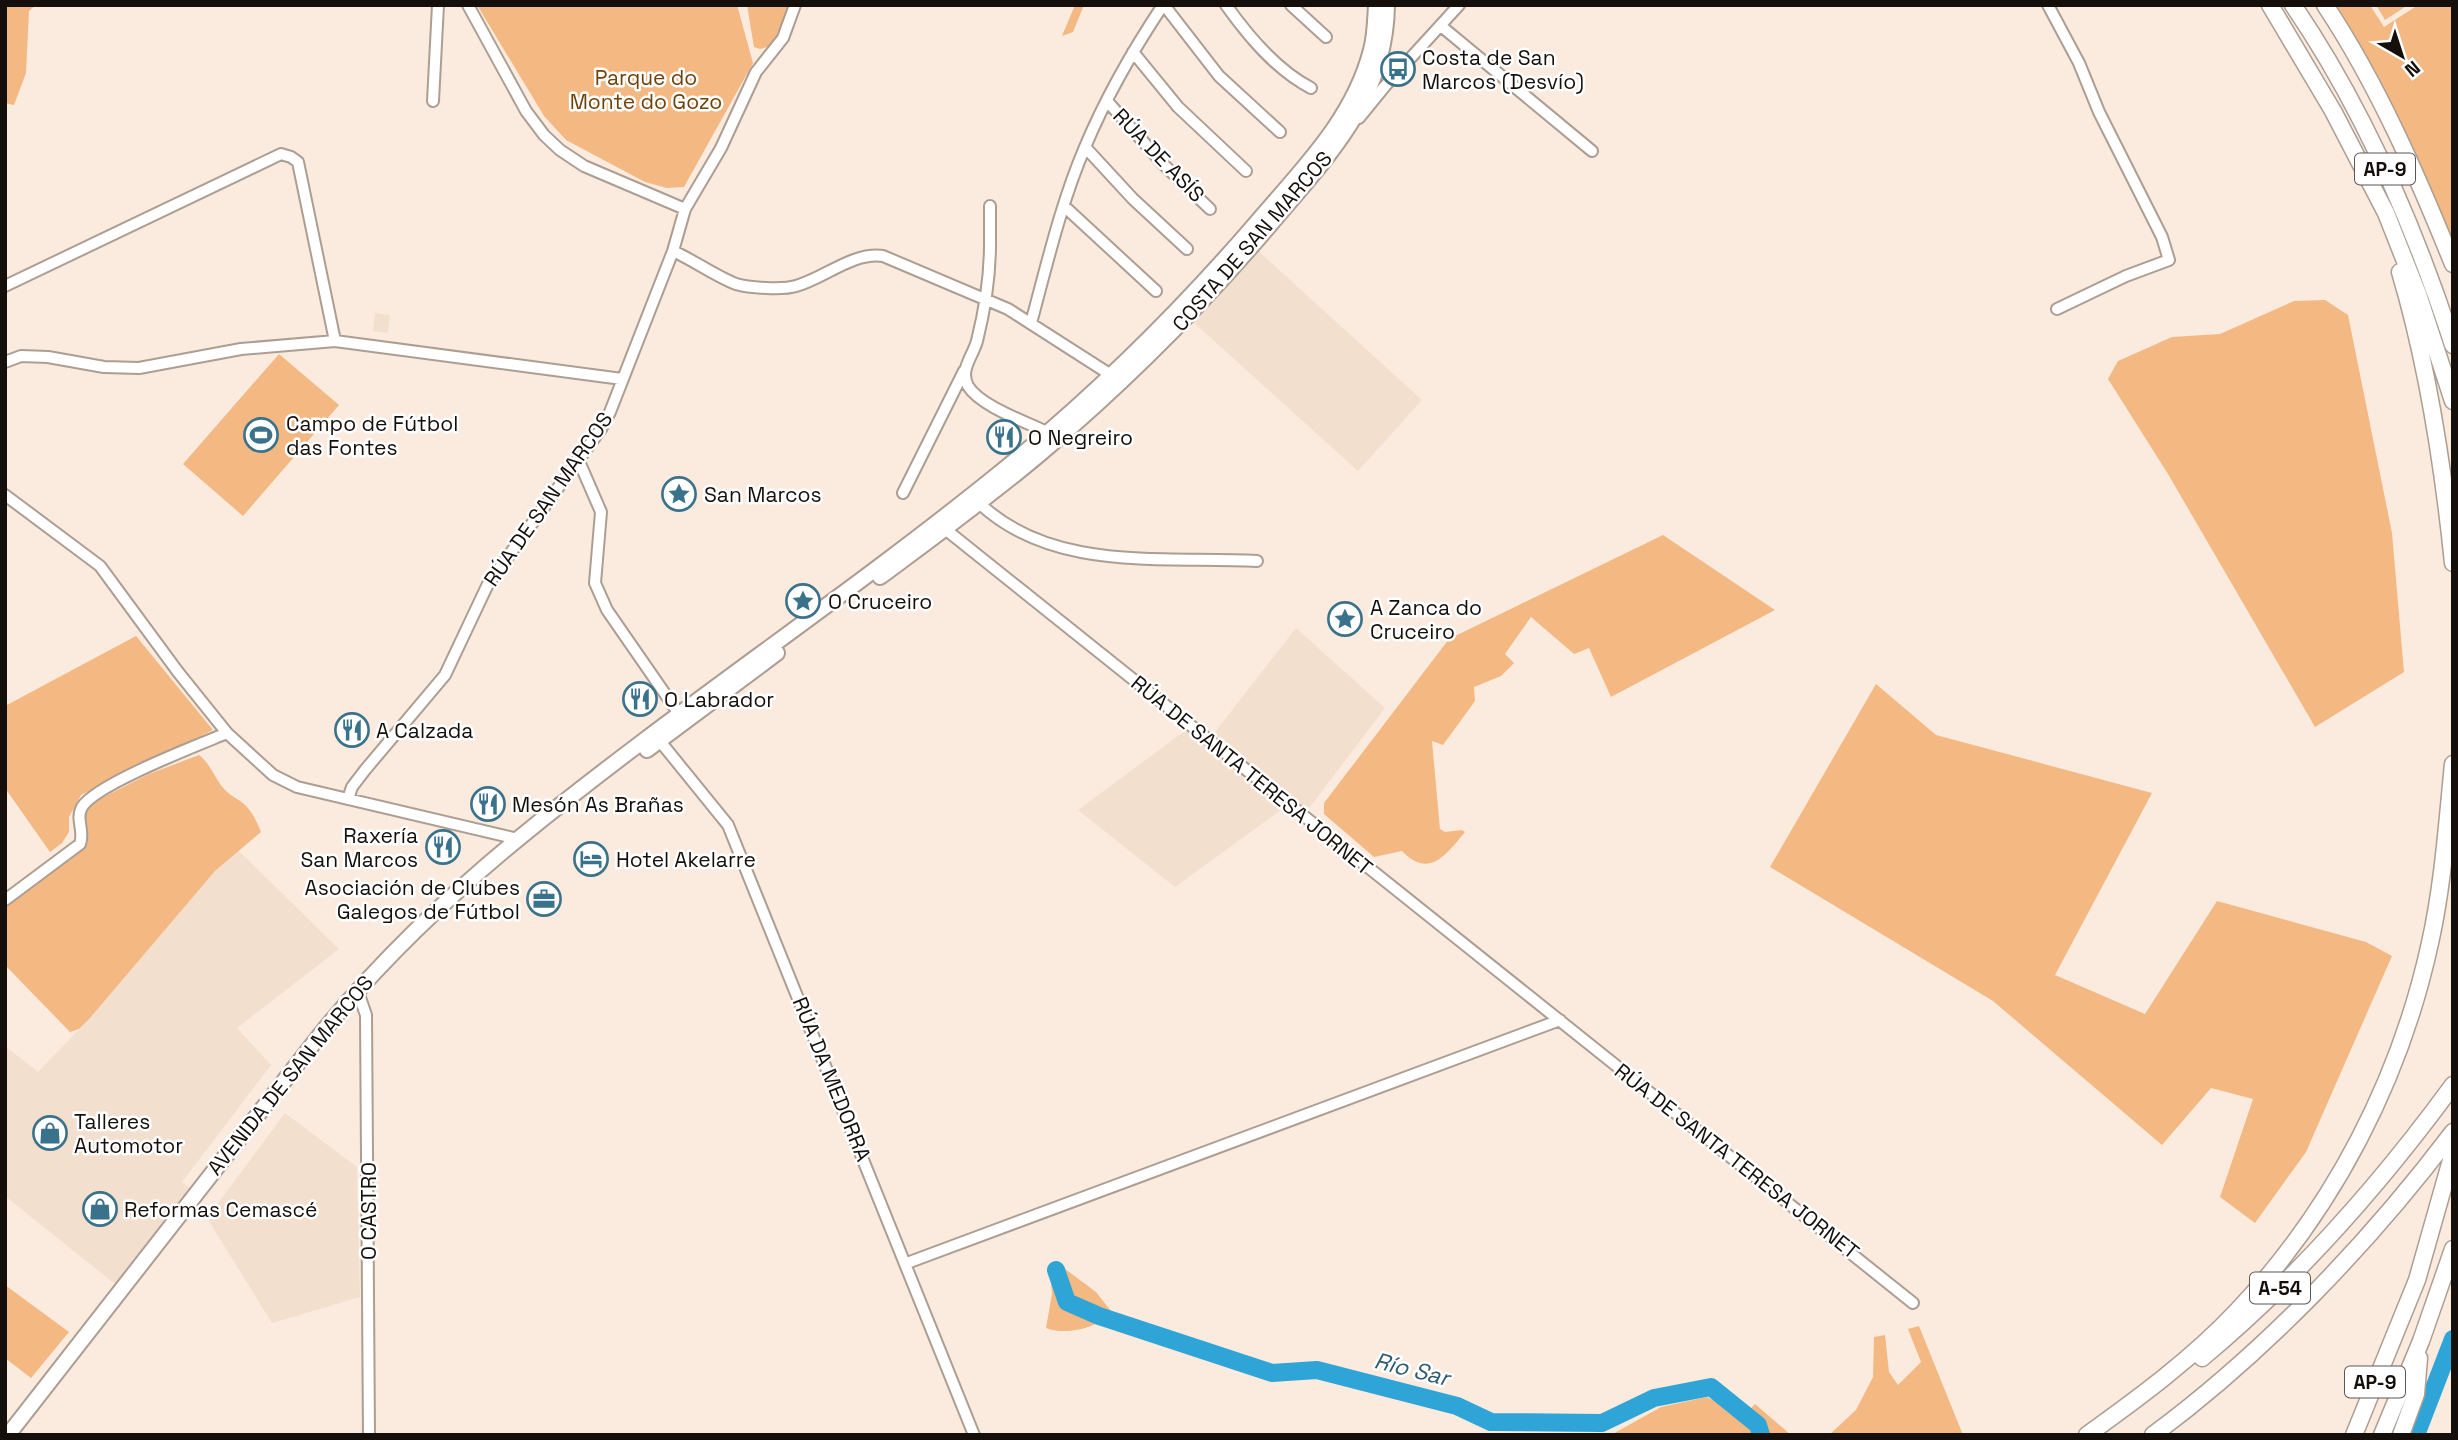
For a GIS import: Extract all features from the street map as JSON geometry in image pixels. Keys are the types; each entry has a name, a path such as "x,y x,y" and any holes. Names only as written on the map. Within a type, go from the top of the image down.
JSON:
{"highway":[{"path":"2270,5 2317,82 2386,213 2404,256 2453,401"},
{"name":"AP-9","path":"2293,5 2338,79 2380,158 2423,255 2453,345"},
{"name":"AP-9","path":"2325,5 2365,74 2404,152 2453,264"},
{"path":"2363,171 2397,264 2410,310 2433,416 2453,563"},
{"path":"2087,1435 2192,1355 2275,1269 2315,1216 2373,1114 2397,1060 2413,1013 2431,942 2453,764"},
{"name":"A-54","path":"2106,1435 2239,1327 2306,1263 2374,1186 2453,1085"},
{"name":"A-54","path":"2153,1435 2186,1410 2326,1281 2412,1186 2453,1132"},
{"name":"AP-9","path":"2354,1435 2417,1280 2453,1153"},
{"name":"AP-9","path":"2382,1435 2421,1341 2453,1250"},
{"path":"2342,1435 2371,1368 2397,1329"},
{"path":"2401,1435 2416,1394 2421,1341"}],"main road":[{"name":"COSTA DE SAN MARCOS","path":"1057,434 1098,387 1105,371 1135,353 1184,304 1342,130 1373,45 1376,5"},
{"name":"COSTA DE SAN MARCOS","path":"1057,434 1169,335 1243,257 1342,130 1376,79 1385,33 1387,5"},
{"path":"1373,45 1376,79"},
{"path":"1105,371 1122,373 1169,335"},
{"path":"1057,434 1111,384 1105,371"},
{"name":"AVENIDA DE SAN MARCOS","path":"8,1435 357,989 453,894 635,747 1000,472 1057,434"},
{"name":"AVENIDA DE SAN MARCOS","path":"552,813 583,795 659,740 979,503 1057,434"},
{"path":"850,587 880,571 935,530 944,529 949,519 988,489 1000,472"},
{"path":"635,747 659,740 679,714"}],"street":[{"path":"433,101 438,5"},
{"path":"468,5 526,111 544,135 584,166 685,209"},
{"name":"RÚA DE SAN MARCOS","path":"348,799 352,787 365,770 445,674 488,584 611,412 673,251 685,209 721,148 756,72 783,38 795,5"},
{"path":"1031,323 1064,206 1085,147 1133,52 1164,5 1219,76 1280,132"},
{"path":"1226,5 1273,60 1311,88"},
{"path":"1291,5 1326,37"},
{"path":"1376,79 1399,71 1459,5"},
{"path":"2048,5 2162,237 2169,260 2126,276 2057,309"},
{"path":"1441,26 1592,151"},
{"path":"1133,52 1178,107 1246,171"},
{"name":"RÚA DE ASÍS","path":"1107,101 1164,165 1210,209"},
{"path":"1085,147 1133,199 1187,249"},
{"path":"5,286 281,154 298,162 335,341"},
{"path":"903,494 976,345 986,301 990,206"},
{"path":"1064,206 1156,291"},
{"path":"673,251 734,283 779,288 797,286 862,257 883,256 1008,309 1105,371"},
{"path":"5,362 21,356 48,357 104,367 139,368 241,349 335,341 622,379"},
{"path":"965,369 965,380 975,395 1057,434"},
{"path":"578,460 601,512 595,583 607,610 679,714"},
{"path":"5,495 100,566 178,673 227,733 273,775 298,788 519,839"},
{"path":"979,503 996,520 1027,537 1070,550 1116,558 1256,561"},
{"name":"RÚA DE SANTA TERESA JORNET","path":"944,529 1913,1303"},
{"path":"5,901 79,844 82,834 79,818 81,809 98,792 227,733"},
{"name":"RÚA DA MEDORRA","path":"659,740 728,825 907,1263 974,1435"},
{"name":"O CASTRO","path":"357,989 366,1015 369,1435"},
{"path":"907,1263 1560,1020"}],"shaded area":[{"path":"1256,249 1422,400 1358,471 1192,321"},
{"path":"375,313 390,315 388,333 373,331"},
{"path":"1296,628 1385,708 1310,807 1301,808 1212,736"},
{"path":"1186,730 1281,810 1175,887 1078,810"},
{"path":"239,851 339,949 237,1028 271,1065 182,1182 190,1188 115,1284 5,1196 5,1046 38,1072 90,1018 215,871"},
{"path":"285,1113 357,1167 360,1297 272,1323 207,1218"}],"green space":[{"path":"5,5 36,5 29,11 26,73 14,105 5,103"},
{"name":"Parque do Monte do Gozo","path":"477,5 737,5 753,63 684,187 667,188 645,182 566,140 544,116"},
{"path":"747,5 792,5 771,46 760,49 754,47"},
{"path":"1075,5 1084,5 1073,32 1062,36"},
{"path":"2335,5 2370,5 2384,27 2418,5 2453,5 2453,242 2398,122"},
{"path":"2376,5 2408,5 2385,20"},
{"path":"2325,300 2348,315 2392,533 2404,672 2315,727 2168,474 2108,379 2118,361 2172,337 2220,334 2294,301"},
{"name":"Campo de Fútbol das Fontes","path":"279,354 339,405 243,516 183,464"},
{"path":"1663,535 1775,610 1611,697 1589,648 1574,654 1531,617 1505,654 1514,663 1501,676 1474,687 1475,701 1443,745 1432,741 1440,829 1445,832 1465,832 1444,856 1429,863 1412,859 1402,851 1374,857 1324,814 1324,803 1449,639"},
{"path":"136,636 213,730 81,795 69,817 69,832 62,843 50,852 5,788 5,706"},
{"path":"1876,684 1936,735 2152,793 2055,975 2145,1014 2217,901 2366,942 2392,956 2306,1152 2255,1223 2220,1197 2253,1099 2211,1088 2162,1145 1993,1001 1770,867"},
{"path":"199,755 226,791 249,810 261,832 215,871 90,1018 79,1029 70,1032 5,965 5,908 71,855 88,805 149,774"},
{"path":"1054,1264 1061,1266 1096,1292 1111,1311 1106,1317 1091,1326 1072,1331 1046,1328 1052,1294 1050,1270"},
{"path":"5,1285 69,1332 31,1378 5,1358"},
{"path":"1919,1326 1963,1435 1829,1435 1856,1410 1873,1377 1874,1337 1885,1335 1889,1372 1898,1385 1921,1362 1908,1329"},
{"path":"1707,1397 1744,1416 1755,1404 1791,1435 1611,1435 1661,1407"}],"waterway":[{"name":"Río Sar","path":"1056,1270 1067,1302 1099,1316 1272,1373 1317,1370 1457,1406 1491,1422 1602,1423 1654,1398 1711,1387 1758,1425 1761,1435"},
{"name":"Río Sar","path":"2416,1435 2453,1339"}],"place":[{"name":"Costa de San Marcos (Desvío)","path":"1398,69"},
{"name":"Campo de Fútbol das Fontes","path":"261,435"},
{"name":"O Negreiro","path":"1004,437"},
{"name":"San Marcos","path":"679,494"},
{"name":"O Cruceiro","path":"803,601"},
{"name":"A Zanca do Cruceiro","path":"1345,619"},
{"name":"O Labrador","path":"640,699"},
{"name":"A Calzada","path":"352,730"},
{"name":"Mesón As Brañas","path":"488,804"},
{"name":"Raxería San Marcos","path":"443,847"},
{"name":"Hotel Akelarre","path":"591,859"},
{"name":"Asociación de Clubes Galegos de Fútbol","path":"544,899"},
{"name":"Talleres Automotor","path":"50,1133"},
{"name":"Reformas Cemascé","path":"100,1209"}]}
